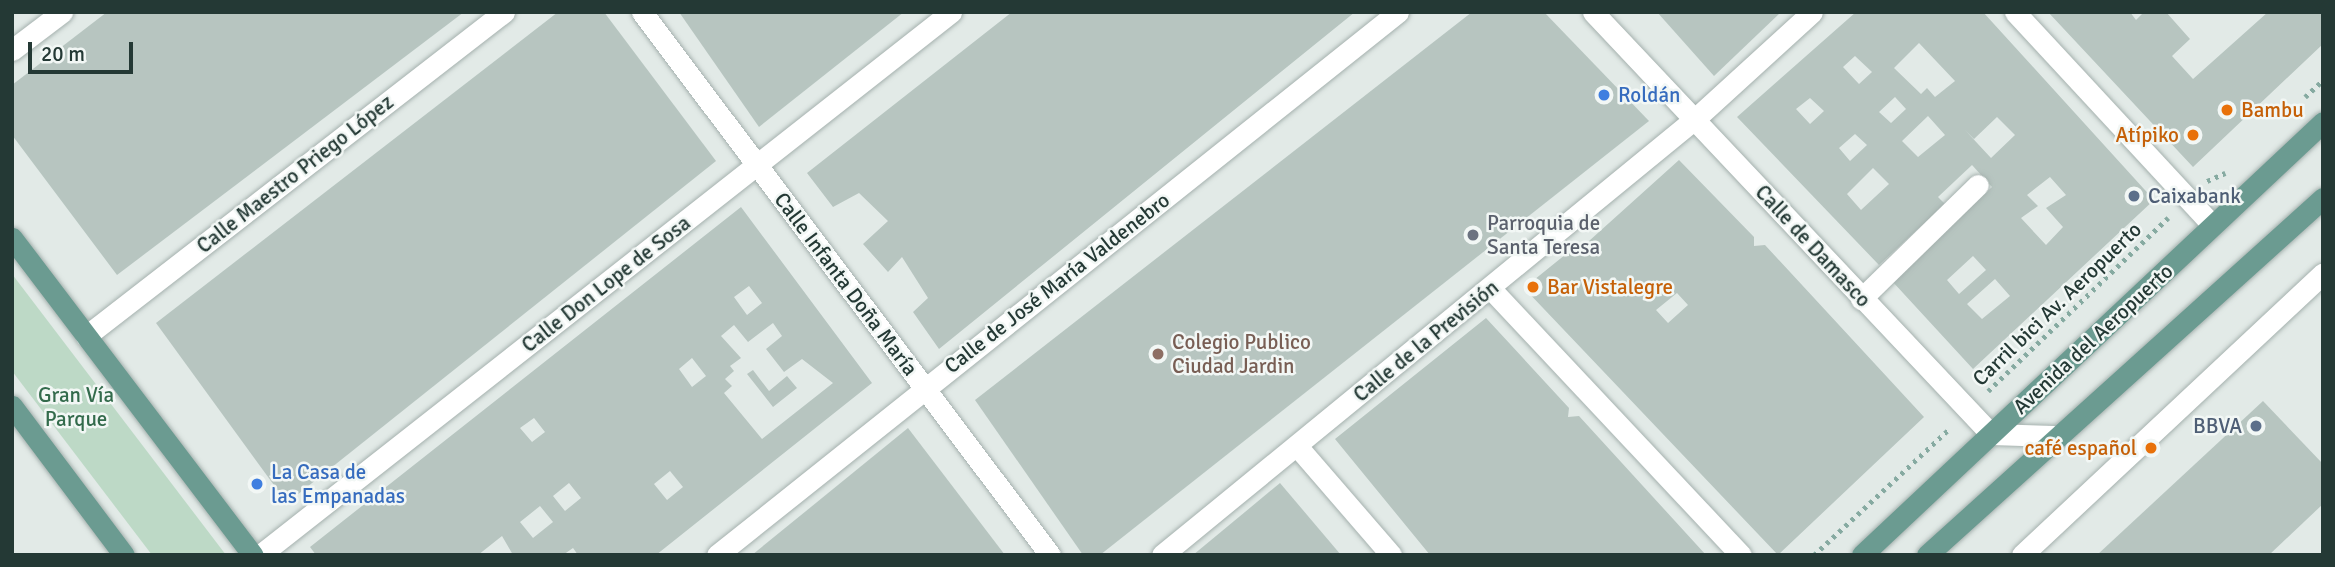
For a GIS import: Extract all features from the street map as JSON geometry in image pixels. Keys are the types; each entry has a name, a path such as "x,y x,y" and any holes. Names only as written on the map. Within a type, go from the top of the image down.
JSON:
{"main road":[{"name":"Avenida del Aeropuerto","path":"1862,555 2323,122"},
{"name":"Avenida del Aeropuerto","path":"1927,555 2053,436 2323,198"},
{"path":"12,238 253,555"},
{"path":"12,406 124,555"}],"street":[{"path":"12,50 61,12"},
{"name":"Calle Maestro Priego López","path":"86,337 504,12"},
{"name":"Calle Infanta Doña María","path":"642,12 1050,555"},
{"name":"Calle Don Lope de Sosa","path":"260,555 951,12"},
{"name":"Calle de José María Valdenebro","path":"716,555 1398,12"},
{"name":"Calle de Damasco","path":"1593,12 1696,118 1861,299 1991,434"},
{"name":"Calle de la Previsión","path":"1162,555 1492,289 1696,118 1812,12"},
{"path":"2015,12 2212,225"},
{"path":"1861,299 1978,185"},
{"path":"2022,555 2323,273"},
{"path":"1492,289 1741,555"},
{"path":"1991,434 2053,436"},
{"path":"1297,446 1391,555"}],"path":[{"path":"2294,107 2323,80"},
{"name":"Carril bici Av. Aeropuerto","path":"1814,555 2147,243 2186,196 2236,162"}],"green space":[{"name":"Gran Vía Parque","path":"12,274 226,555 152,555 12,371"}],"building":[{"path":"107,12 464,12 117,275 12,135 12,85"},
{"path":"558,12 604,12 716,161 287,503 156,323"},
{"path":"679,12 904,12 759,127"},
{"path":"1012,12 1355,12 939,349 913,312 928,298 902,257 888,272 863,244 888,221 859,193 833,207 807,173"},
{"path":"1472,12 1544,12 1649,121 1100,555 1083,555 975,400"},
{"path":"1657,12 1781,12 1714,76"},
{"path":"1856,12 1983,12 2154,200 1973,369 1892,281 1992,187 1972,165 1938,197 1945,204 1879,265 1737,117","holes":["1919,43 1955,81 1935,97 1927,88 1921,94 1894,68","1855,56 1872,72 1859,84 1843,67","1895,97 1906,109 1891,123 1879,112","1810,98 1824,111 1810,124 1796,109","1928,116 1945,135 1918,157 1902,141","1997,117 2015,135 1991,158 1965,130 1974,139","1855,134 1867,145 1850,161 1839,148","1873,168 1889,184 1861,210 1847,194","2050,177 2066,195 2046,208 2063,227 2046,245 2021,218 2038,206 2027,195","1973,256 1986,270 1959,294 1947,280","1995,279 2010,296 1982,319 1967,304"]},
{"path":"2048,12 2130,12 2136,20 2144,12 2166,12 2190,39 2172,56 2193,79 2268,12 2323,12 2323,44 2193,167"},
{"path":"1679,160 1754,237 1754,246 1765,245 1924,417 1778,555 1524,288 1576,246 1579,250","holes":["1677,293 1688,305 1668,323 1656,310"]},
{"path":"741,207 872,383 656,555 578,555 573,548 563,555 513,555 502,536 478,555 316,555 310,547","holes":["749,286 762,303 747,315 734,297","773,323 782,336 766,349 784,372 802,359 833,383 762,439 724,393 732,386 725,379 734,371 730,366 741,358 721,336 734,325 748,342","692,358 706,376 692,387 679,369","534,418 545,432 532,442 520,428","670,471 683,487 667,500 654,484","569,483 581,498 565,511 553,496","540,506 553,522 533,538 520,522"]},
{"path":"1486,318 1569,408 1568,417 1579,416 1706,555 1430,555 1335,439"},
{"path":"753,370 769,391 787,376 797,388 773,407 747,374"},
{"path":"2263,401 2323,464 2323,504 2269,555 2097,555"},
{"path":"908,428 1005,555 752,555"},
{"path":"1280,483 1341,555 1193,555"}],"place":[{"name":"Roldán","path":"1604,95"},
{"name":"Bambu","path":"2227,110"},
{"name":"Atípiko","path":"2193,135"},
{"name":"Caixabank","path":"2134,196"},
{"name":"Parroquia de Santa Teresa","path":"1473,235"},
{"name":"Bar Vistalegre","path":"1533,287"},
{"name":"Colegio Publico Ciudad Jardin","path":"1158,354"},
{"name":"BBVA","path":"2256,426"},
{"name":"café español","path":"2151,448"},
{"name":"La Casa de las Empanadas","path":"257,484"}]}
